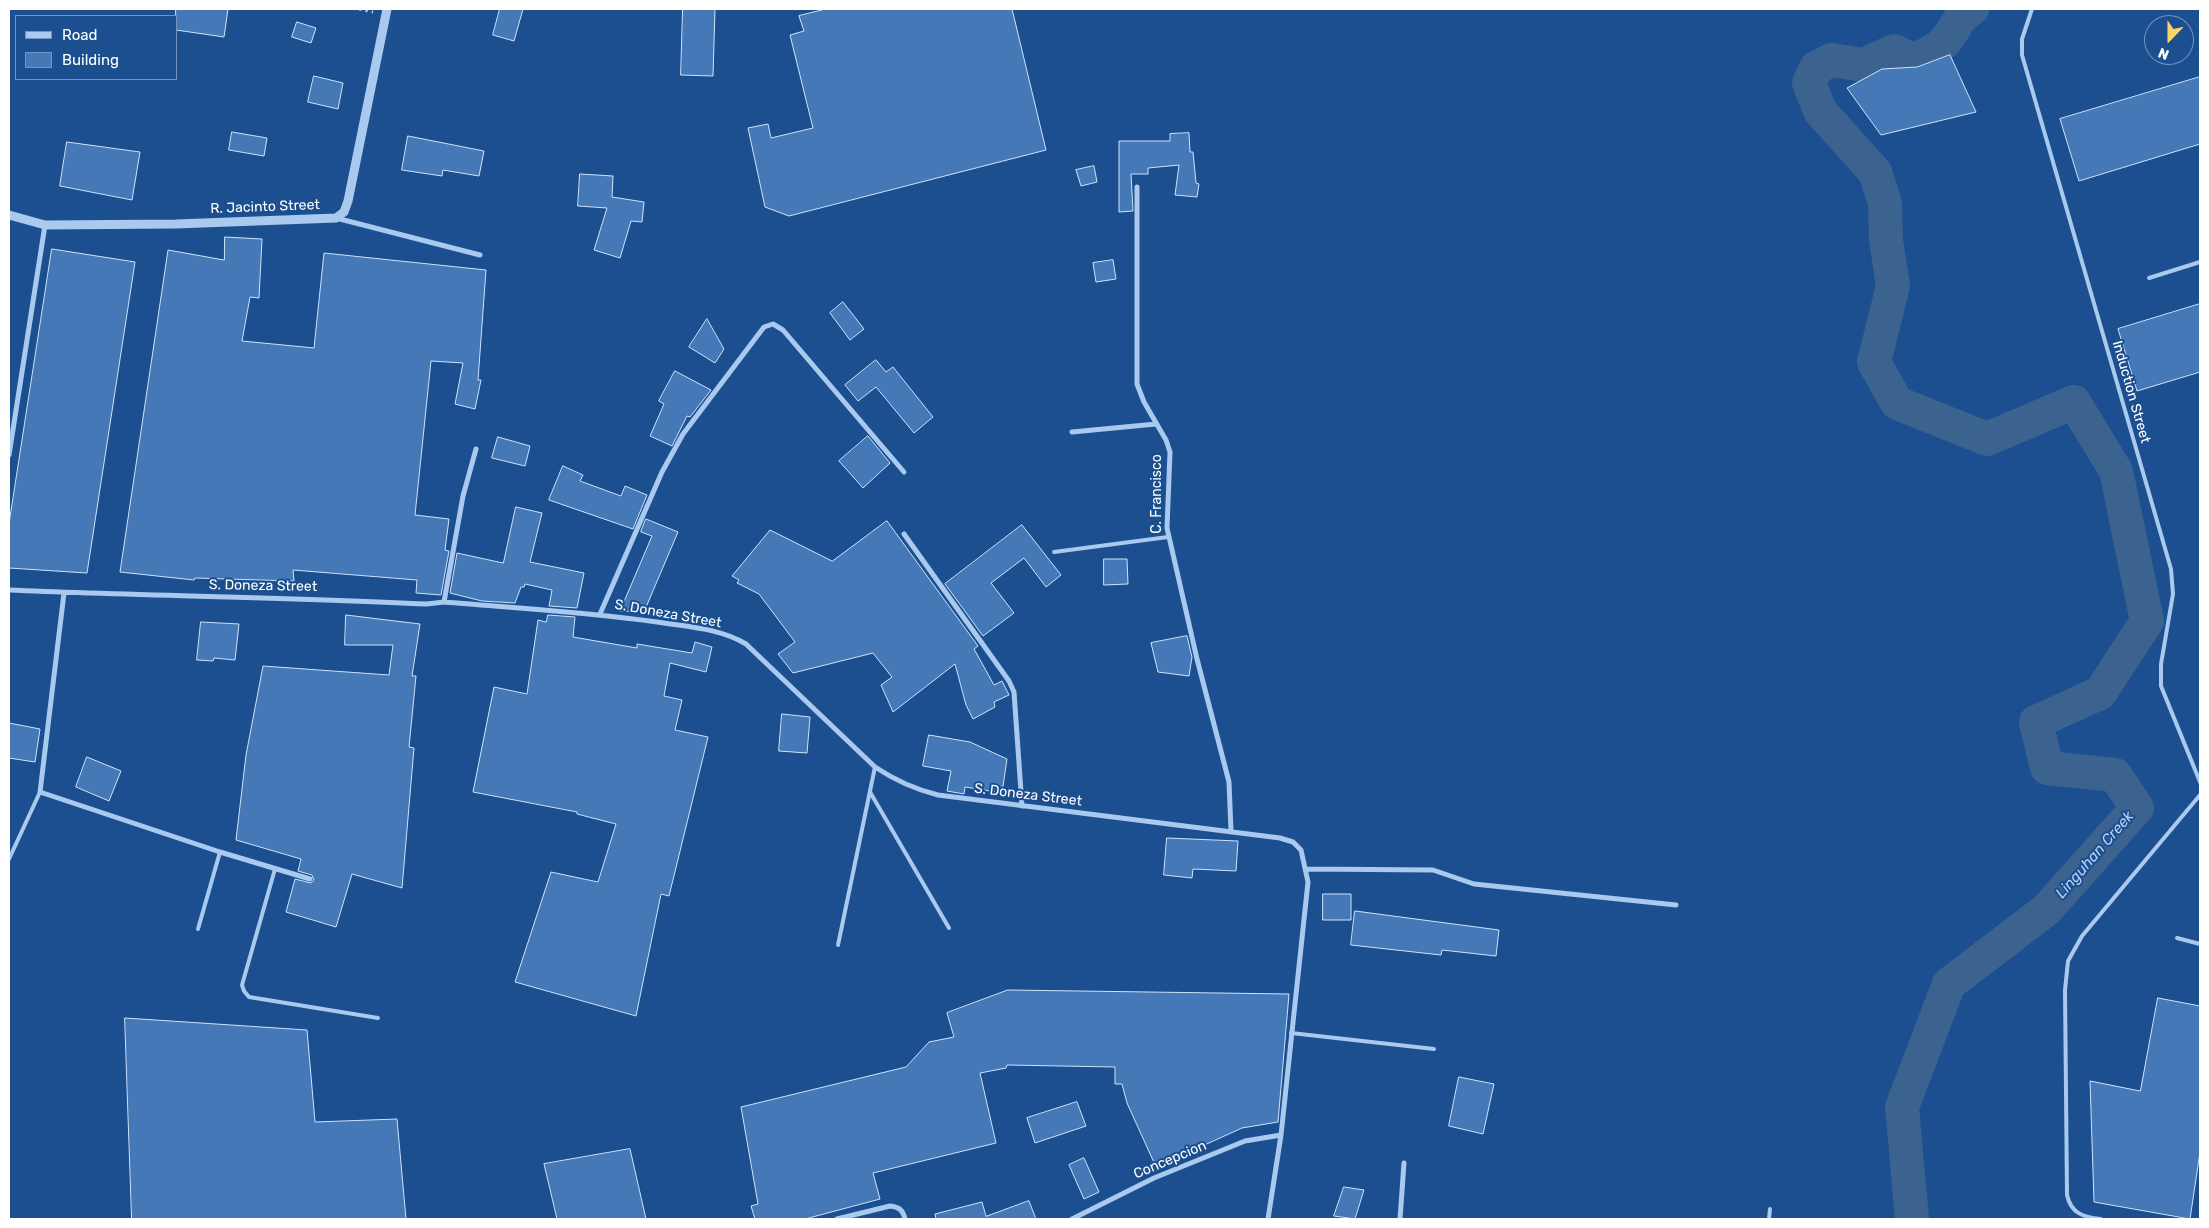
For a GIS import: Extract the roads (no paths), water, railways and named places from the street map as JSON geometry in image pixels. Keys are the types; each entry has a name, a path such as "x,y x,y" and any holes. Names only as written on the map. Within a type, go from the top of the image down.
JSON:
{"street":[{"name":"R. Jacinto Street","path":"9,215 45,225 176,224 336,218 344,212 348,201 387,9"},
{"name":"C. Francisco","path":"1137,187 1137,384 1144,402 1166,440 1170,452 1168,537 1228,782 1231,831"},
{"path":"336,218 480,255"},
{"path":"9,455 45,225"},
{"path":"600,614 662,472 679,441 764,327 773,324 783,330 904,472"},
{"path":"1072,432 1156,424"},
{"path":"444,602 461,504 476,449"},
{"path":"904,534 1009,681 1014,692 1022,806"},
{"name":"S. Doneza Street","path":"9,590 64,593 319,598 427,604 444,602 600,614 709,630 736,638 755,652 875,767 896,781 930,793 1280,838 1293,842 1301,850 1306,869"},
{"path":"64,593 40,792 220,852 310,879"},
{"path":"1268,1219 1281,1135 1308,882 1306,869 1433,870 1474,884 1676,906"},
{"name":"Concepcion","path":"1072,1219 1154,1178 1245,1141 1281,1135"},
{"path":"1400,1219 1404,1163"},
{"path":"837,1219 890,1206 898,1207 905,1219"}],"lane":[{"name":"Induction Street","path":"2032,9 2022,40 2022,55 2170,569 2173,594 2161,664 2161,686 2200,782"},
{"path":"2149,278 2200,262"},
{"path":"1054,552 1168,537"},
{"path":"838,945 875,767"},
{"path":"9,859 40,792"},
{"path":"870,792 949,928"},
{"path":"2101,1219 2081,1216 2073,1211 2067,1195 2066,990 2068,961 2082,936 2200,795"},
{"path":"198,929 220,852"},
{"path":"275,869 242,985 244,991 249,997 378,1018"},
{"path":"2177,938 2200,944"},
{"path":"1291,1033 1434,1049"},
{"path":"1769,1219 1770,1209"}],"waterway":[{"name":"Linguhan Creek","path":"1912,1219 1902,1107 1949,984 2046,910 2137,808 2115,775 2047,768 2036,722 2100,693 2147,621 2116,471 2074,402 1987,439 1897,403 1874,362 1893,286 1886,240 1885,203 1875,172 1820,111 1809,83 1816,68 1831,60 1864,65 1894,51 1913,60 1923,56 1943,43 1960,19 1972,9"}]}
